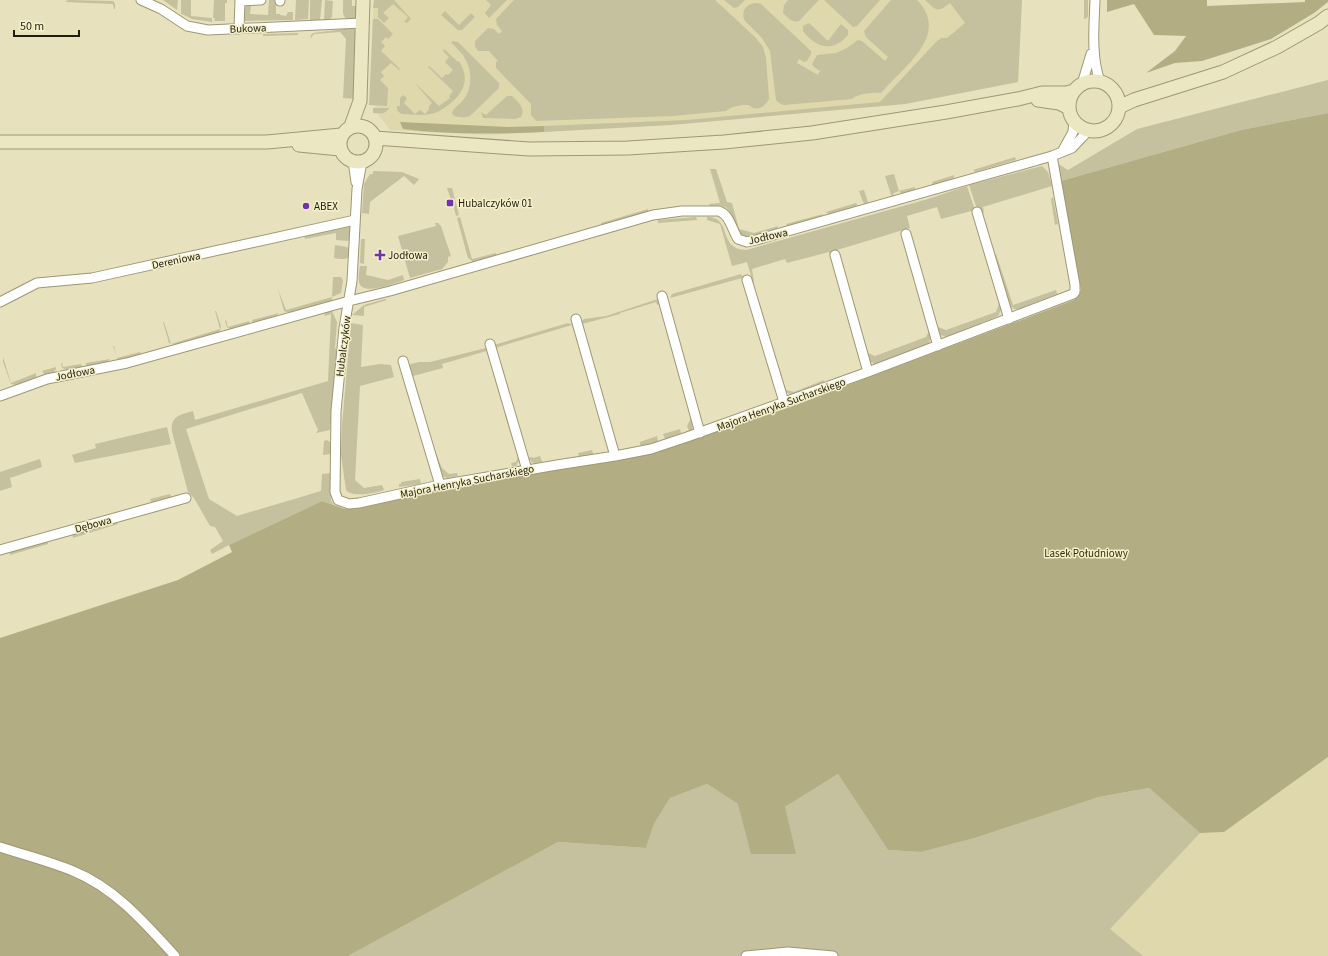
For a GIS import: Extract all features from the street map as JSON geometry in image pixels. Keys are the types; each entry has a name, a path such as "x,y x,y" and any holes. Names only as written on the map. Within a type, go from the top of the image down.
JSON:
{"main road":[{"path":"363,0 360,101 366,127"},
{"path":"1119,107 1134,100 1175,86 1222,72 1283,44 1320,23 1328,16"},
{"path":"375,144 427,142 529,149 628,148 724,142 812,133 1018,99 1042,93 1066,93 1090,81 1106,83 1112,88 1119,101 1119,107 1117,116 1106,128 1089,130 1082,127 1065,105 1052,101 1018,99"},
{"path":"1116,94 1175,86"},
{"path":"1072,114 1071,95 1078,88"},
{"path":"351,126 360,101"},
{"path":"361,125 366,127 373,132 375,144 369,159 357,162 345,157 339,144 341,135 351,126 361,125"},
{"path":"0,142 267,142 341,135"},
{"path":"267,142 340,149"}],"street":[{"name":"Bukowa","path":"141,0 161,9 187,26 208,30 362,23"},
{"path":"239,29 240,0 261,0"},
{"path":"1078,88 1090,59 1093,42 1095,0"},
{"path":"1093,42 1095,64 1100,82"},
{"path":"1062,152 1073,132 1072,114"},
{"name":"Jodłowa","path":"0,396 47,379 126,363 390,291 660,214 719,211 726,216 738,239 747,242 756,240 1052,156 1072,148 1089,130"},
{"name":"Majora Henryka Sucharskiego","path":"341,501 349,504 440,485 651,449 700,433 868,372 1073,294 1075,292 1075,285 1052,156"},
{"name":"Hubalczyków","path":"341,501 336,497 335,492 335,419 344,328 352,281 357,162"},
{"path":"978,212 1009,319"},
{"name":"Dereniowa","path":"0,302 37,283 92,278 355,220"},
{"path":"906,234 938,346"},
{"path":"835,255 868,372"},
{"path":"747,280 784,402"},
{"path":"662,296 700,433"},
{"path":"576,319 615,456"},
{"path":"490,344 527,470"},
{"path":"403,361 440,485"},
{"name":"Dębowa","path":"0,550 186,498"},
{"path":"0,847 72,871 106,888 143,921 175,956"},
{"path":"746,956 788,952 833,956"}],"shaded area":[{"path":"68,0 113,1 115,4 115,9 113,4 65,2"},
{"path":"163,0 178,0 177,10"},
{"path":"181,0 191,0 191,16 212,18 212,22 192,19 181,14"},
{"path":"214,0 227,0 227,3 225,3 225,21 214,21"},
{"path":"269,0 276,0 276,14 286,16 288,12 293,12 293,20 245,21 245,18 243,18 244,7 251,5 250,14 268,15"},
{"path":"296,0 309,0 308,19 295,20"},
{"path":"310,0 322,0 320,20 310,20"},
{"path":"325,0 333,1 332,17 329,20 324,21"},
{"path":"343,0 352,0 352,6 357,6 356,16 354,19 344,17"},
{"path":"374,0 1022,0 1018,82 905,104 544,132 487,135 390,130 375,110 379,31 372,31"},
{"path":"374,0 394,0 411,19 407,23 404,22 408,17 393,4 383,13 389,18 384,23 378,17 378,8 373,8"},
{"path":"486,0 507,0 489,18 485,13 491,5"},
{"path":"514,0 715,0 755,37 763,47 766,58 769,99 760,108 753,108 749,105 745,105 733,107 726,111 673,116 536,121 531,115 531,104 496,68 496,62 498,61 489,51 478,51 475,46 475,41 488,28 494,29 499,34 502,31 497,25 496,19"},
{"path":"724,0 745,0 738,7 734,8"},
{"path":"788,0 819,0 799,21 794,21 790,20 783,13 784,5"},
{"path":"824,0 880,0 857,26 853,27"},
{"path":"891,0 917,0 926,13 929,26 926,38 920,50 881,93 865,94 852,99 784,105 776,100 770,51 762,38 745,21 743,13 747,7 753,3 761,4 811,51 807,61 804,62 799,59 797,63 818,75 820,71 812,64 817,55 836,53 847,48 858,40 862,41 885,61 888,57 866,37 864,31"},
{"path":"925,0 1022,0 1018,82 905,104 671,125 544,132 544,126 687,120 880,102 936,42 941,38 947,38 965,23 950,3 940,9 937,9 932,7"},
{"path":"1084,0 1088,0 1088,16 1084,19"},
{"path":"445,11 459,25 471,13 475,17 462,30 458,30 441,15"},
{"path":"373,19 378,19 393,34 388,39 386,37 381,42 385,46 381,51 400,69 399,70 391,63 381,72 384,76 380,80 388,88 387,106 369,105"},
{"path":"809,23 828,41 841,24 848,30 848,35 836,44 825,46 813,41 803,31 803,26"},
{"path":"352,28 357,32 357,99 343,98 346,39 340,32 314,34 310,39 313,33"},
{"path":"298,33 298,35 263,36 263,34"},
{"path":"451,42 458,42 499,83 499,88 470,116 466,117 458,117 452,114 467,94 470,84 469,67 464,56"},
{"path":"444,49 458,62 459,61 463,68 465,80 464,86 457,97 441,110 427,115 400,113 397,106 400,106 400,98 403,95 407,98 404,103 415,114 420,110 425,114 432,103 414,82 439,106 450,98 449,96 453,91 428,67 429,66 442,78 453,70 445,62 449,57 443,51"},
{"path":"1328,80 1328,113 1241,130 1061,181 1057,163 1068,170 1137,129"},
{"path":"507,96 512,96 521,105 523,111 521,117 515,119 483,118 481,112 486,115"},
{"path":"373,108 389,108 384,113 373,113"},
{"path":"1015,157 1016,160 975,172 973,170"},
{"path":"1042,166 1048,172 1052,186 983,207 984,213 981,212 980,208 977,209 969,185"},
{"path":"710,169 716,169 727,202 732,203 739,229 754,233 778,226 777,230 748,237 740,234 731,214 726,208 723,206 710,206 709,204 720,203"},
{"path":"373,171 402,172 419,179 414,185 404,176 370,202 369,214 362,213 364,184 370,174 373,174"},
{"path":"894,174 899,191 894,193 892,198 885,176"},
{"path":"954,175 954,179 933,185 932,182"},
{"path":"967,186 975,210 941,219 937,207 907,216 910,228 837,250 842,265 844,304 829,252 787,263 785,259 752,269 753,283 747,262 732,266 720,224 707,220 707,217 715,218 720,222 731,244 737,248 746,250 928,199"},
{"path":"915,187 915,191 902,194 899,191"},
{"path":"447,188 452,188 459,215 456,216"},
{"path":"864,190 868,202 866,205 863,202 859,191"},
{"path":"1053,197 1058,224 1055,225 1051,199"},
{"path":"856,203 856,208 830,215 826,212"},
{"path":"648,209 648,213 603,225 601,224 601,223"},
{"path":"823,214 820,218 788,227 786,224"},
{"path":"460,217 472,259 496,253 496,256 473,263 468,258 457,218"},
{"path":"696,217 697,220 658,223 658,220"},
{"path":"435,223 438,223 441,226 451,256 448,257 448,262 442,269 410,278 398,236 436,226"},
{"path":"351,225 350,239 348,241 336,240 336,233 305,239 304,235"},
{"path":"361,239 365,239 364,264 360,263"},
{"path":"335,245 347,247 350,250 349,257 344,259 334,258"},
{"path":"996,254 1013,305 1056,290 1057,294 1019,309 1014,309 1012,307 1010,308 994,255"},
{"path":"360,266 367,266 366,275 388,280 403,275 404,280 379,288 366,288 361,286 359,282"},
{"path":"741,274 748,292 747,293 742,278 670,298 672,294"},
{"path":"333,277 341,277 343,280 341,293 332,297"},
{"path":"994,286 996,287 1002,311 1000,311 999,315 947,337 940,335 930,308 932,308 938,327 946,330 996,312 999,304"},
{"path":"278,289 286,310 332,297 332,301 290,313 284,311"},
{"path":"385,299 387,300 364,307 364,316 352,315 364,305"},
{"path":"658,299 660,304 657,305 656,302 620,314 582,324 581,322 584,319 606,316"},
{"path":"924,308 932,338 930,339 929,344 881,363 874,364 872,362 870,364 859,324 868,353 875,356 926,337 929,331 922,309"},
{"path":"330,310 332,311 337,322 335,348 337,350 330,430 316,433 318,430 302,393 186,429 209,499 237,516 321,491 322,474 331,473 331,501 334,505 322,501 212,554 210,550 223,541 215,527 210,526 194,498 188,492 172,432 174,419 193,411 195,420 328,381 331,314 325,316 324,312"},
{"path":"216,311 221,326 220,331 218,333 175,345 172,344 220,329"},
{"path":"279,313 275,317 253,323 252,320"},
{"path":"226,320 228,327 249,321 250,324 230,329 227,327"},
{"path":"163,322 164,322 171,344 169,343"},
{"path":"351,323 363,325 361,367 380,364 391,365 394,377 360,386 355,480 364,488 382,485 384,490 364,494 353,494 346,490 341,455 342,425"},
{"path":"568,323 573,325 576,332 574,332 572,325 495,348 494,345"},
{"path":"486,348 490,350 442,364 443,368 413,376 416,391 408,367 411,364 430,362"},
{"path":"140,352 141,354 118,360 117,358"},
{"path":"675,354 695,424 693,425 692,430 689,431 687,426 691,418 673,355"},
{"path":"3,357 11,383 36,373 36,378 16,385 11,384 3,362"},
{"path":"110,359 106,363 86,366 86,363"},
{"path":"61,363 63,367 81,364 82,367 67,370 62,368"},
{"path":"778,364 786,390 794,392 824,380 823,384 791,395 785,391 776,366"},
{"path":"56,367 53,373 45,375 42,371"},
{"path":"505,415 507,415 520,461 516,466 512,466 511,463 516,462 518,457"},
{"path":"167,427 171,444 75,463 72,455 96,448 95,444"},
{"path":"680,429 681,433 665,439 663,434"},
{"path":"657,436 658,442 640,446 640,442"},
{"path":"327,440 331,443 331,454 323,455 324,441"},
{"path":"521,440 523,440 528,458 540,456 542,462 533,463 527,459"},
{"path":"431,441 442,468 449,474 457,473 458,476 447,478 442,476"},
{"path":"592,450 593,454 579,457 578,453"},
{"path":"40,459 42,467 10,478 12,487 0,491 0,472"},
{"path":"420,479 421,484 399,487 401,482"},
{"path":"170,494 172,498 152,504 150,499"},
{"path":"117,521 118,524 73,538 72,532"},
{"path":"47,539 48,544 10,555 10,551"},
{"path":"1328,757 1328,956 1143,956 1109,929 1200,833 1224,832"},
{"path":"838,774 888,850 921,852 975,838 1099,797 1149,788 1200,833 1110,929 1143,956 348,956 558,842 646,848 654,824 670,798 707,784 738,804 785,807"}],"green space":[{"path":"1107,0 1207,0 1207,6 1305,2 1305,0 1328,0 1328,2 1314,13 1271,39 1202,61 1175,63 1146,73 1175,51 1186,36 1154,35 1134,4 1107,12"},
{"name":"Lasek Południowy","path":"1328,113 1328,757 1224,832 1200,833 1149,788 1099,797 975,838 921,852 888,850 838,774 785,807 796,854 751,854 738,804 707,784 670,798 654,824 646,848 558,842 348,956 0,956 0,638 178,580 232,552 229,545 322,501 345,509 354,508 460,486 624,459 687,442 793,406 1074,300 1078,297 1081,290 1061,181 1241,130"},
{"path":"400,122 508,127 544,126 544,132 491,134 438,132 403,129"}],"place":[{"name":"Hubalczyków 01","path":"450,203"},
{"name":"ABEX","path":"306,206"},
{"name":"Jodłowa","path":"380,255"}]}
